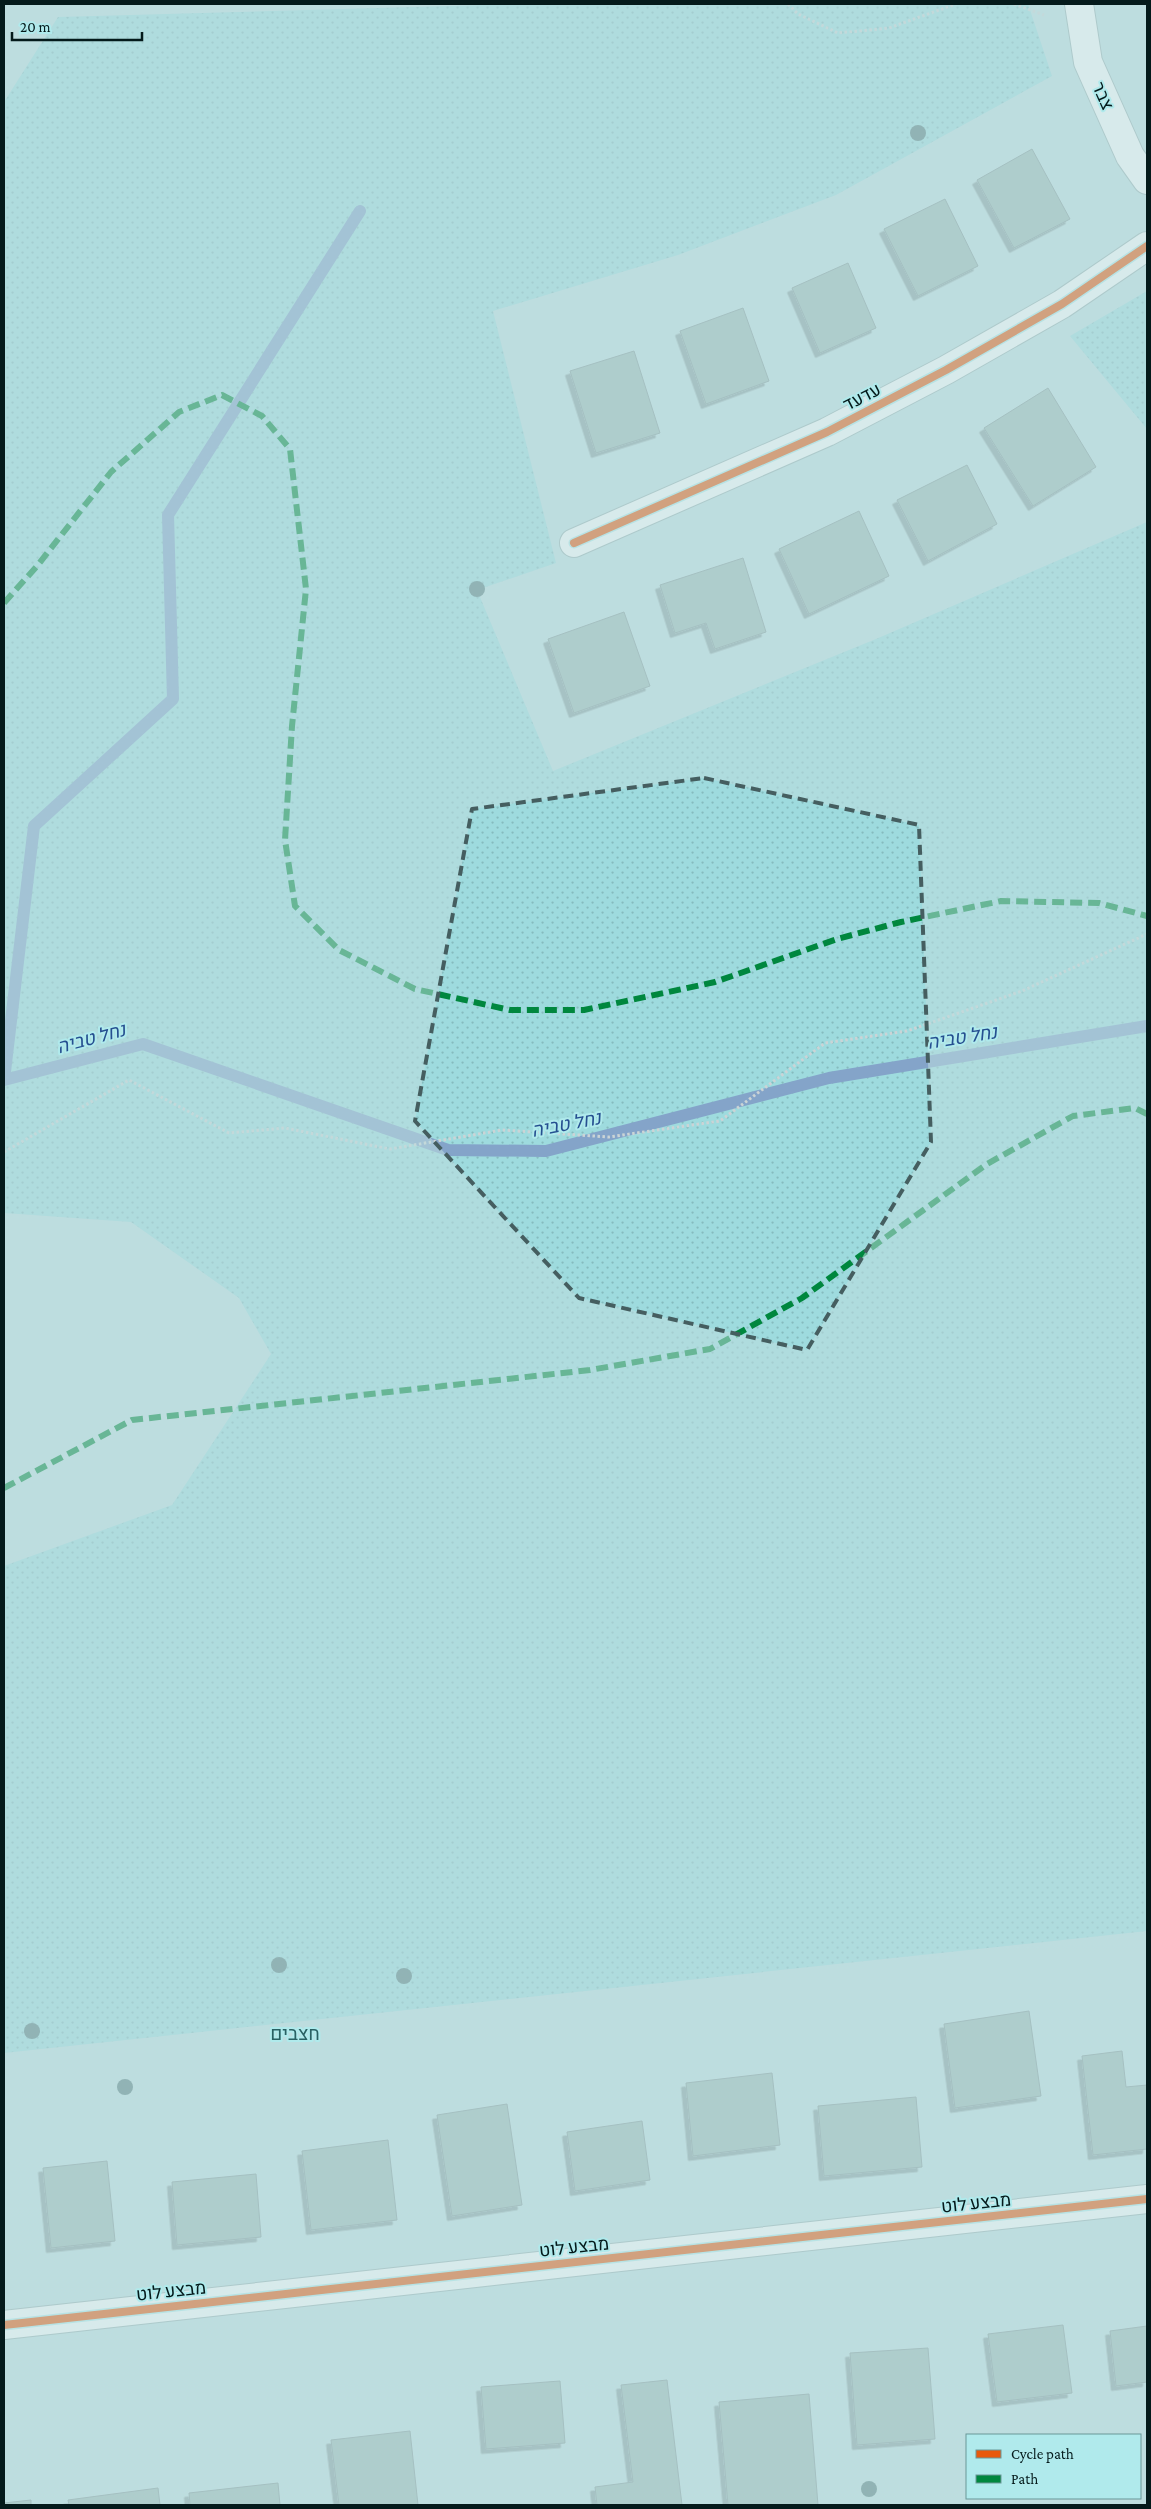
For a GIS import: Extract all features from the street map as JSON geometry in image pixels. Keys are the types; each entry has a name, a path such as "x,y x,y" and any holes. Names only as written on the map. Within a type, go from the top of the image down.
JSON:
{"street":[{"name":"צבר","path":"1079,4 1088,62 1130,156 1147,180"},
{"name":"עדעד","path":"574,543 827,432 946,370 1062,304 1147,246"},
{"name":"מבצע לוט","path":"4,2325 1147,2199"}],"path":[{"path":"788,4 798,14 838,32 889,28 956,4"},
{"path":"4,1152 129,1080 228,1133 285,1128 390,1149 502,1130 609,1137 720,1121 825,1042 907,1030 1022,991 1147,934"}],"highlighted area":[{"path":"704,778 919,825 931,1142 807,1350 579,1298 415,1121 472,809"}],"shaded area":[{"path":"522,4 1028,4 1052,76 836,195 678,255 493,311 556,563 477,590 553,771 876,639 1147,522 1147,1931 4,2053 4,1566 172,1505 271,1354 239,1298 131,1222 4,1213 4,102 58,17"},
{"path":"1147,291 1147,429 1070,336"}],"building":[{"path":"1032,149 1070,219 1014,248 977,180"},
{"path":"945,199 978,266 918,296 884,229"},
{"path":"848,263 876,328 820,353 792,288"},
{"path":"743,308 769,381 706,404 680,331"},
{"path":"634,351 660,433 596,453 570,371"},
{"path":"1048,388 1096,467 1033,506 984,428"},
{"path":"967,465 997,524 928,561 897,500"},
{"path":"859,511 889,576 809,614 779,549"},
{"path":"743,558 766,632 715,649 706,623 675,633 660,585"},
{"path":"624,612 650,686 574,713 548,639"},
{"path":"1029,2011 1041,2096 955,2108 944,2024"},
{"path":"1122,2051 1126,2087 1147,2085 1147,2149 1093,2155 1082,2056"},
{"path":"772,2073 780,2145 693,2156 686,2083"},
{"path":"916,2097 922,2167 824,2176 818,2106"},
{"path":"507,2104 522,2205 452,2216 437,2115"},
{"path":"642,2121 650,2180 575,2191 567,2132"},
{"path":"388,2140 397,2220 311,2230 302,2151"},
{"path":"107,2161 115,2241 51,2248 43,2168"},
{"path":"256,2174 261,2237 177,2245 172,2182"},
{"path":"1063,2325 1072,2393 997,2402 988,2334"},
{"path":"1147,2326 1147,2382 1116,2386 1110,2331"},
{"path":"928,2348 935,2439 857,2445 850,2353"},
{"path":"667,2380 682,2505 597,2505 595,2487 633,2482 621,2385"},
{"path":"560,2381 565,2443 486,2449 481,2387"},
{"path":"809,2394 818,2505 728,2505 719,2402"},
{"path":"410,2431 418,2505 339,2505 331,2440"},
{"path":"278,2483 280,2505 190,2505 189,2493"},
{"path":"158,2488 160,2505 69,2505 68,2500"},
{"path":"31,2500 31,2505 4,2505 4,2503"}],"waterway":[{"path":"4,1080 34,826 173,699 168,515 360,211"},
{"name":"נחל טביה","path":"4,1080 143,1044 448,1150 546,1151 829,1078 1147,1026"}],"marked path":[{"path":"4,603 37,566 111,472 179,412 222,395 262,416 290,449 306,589 292,726 285,840 295,906 339,950 415,989 510,1010 584,1010 715,982 837,939 901,922 1001,901 1099,903 1147,916"},
{"path":"4,1488 132,1420 590,1370 710,1349 802,1298 987,1164 1073,1116 1135,1108 1147,1114"}],"cycle path":[{"path":"574,543 827,432 946,370 1062,304 1147,246"},
{"path":"4,2325 1147,2199"}],"district":[{"name":"חצבים","path":"295,2033"}]}
